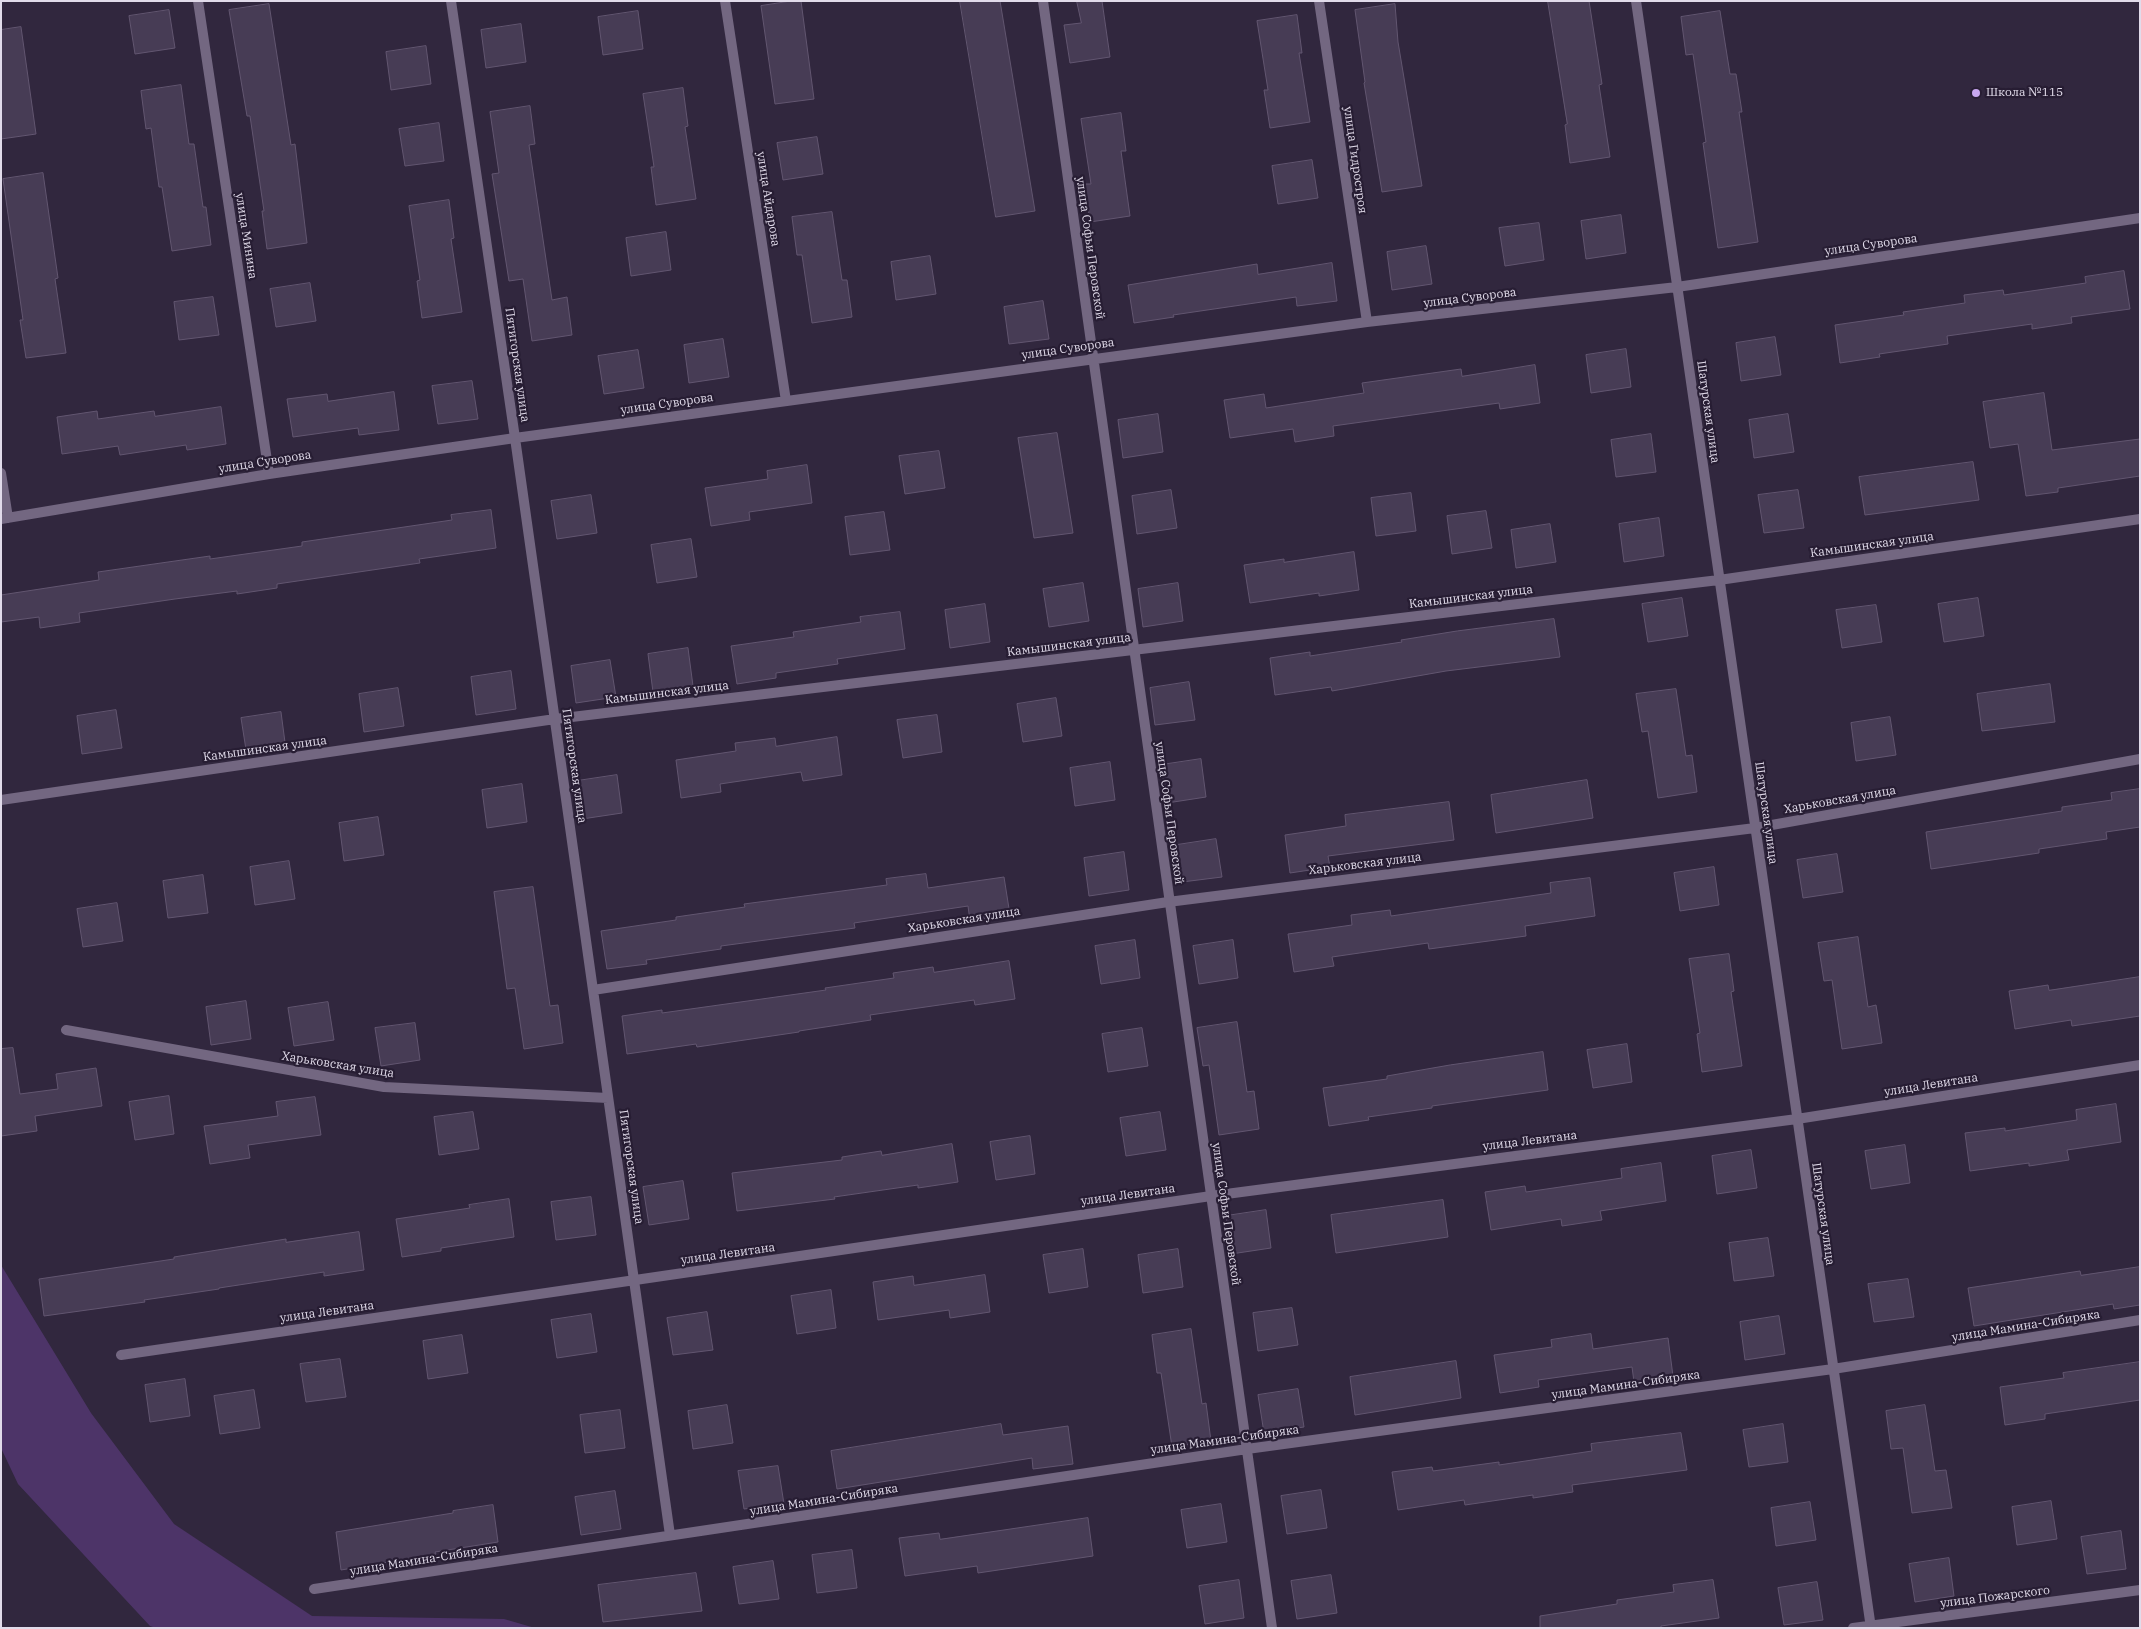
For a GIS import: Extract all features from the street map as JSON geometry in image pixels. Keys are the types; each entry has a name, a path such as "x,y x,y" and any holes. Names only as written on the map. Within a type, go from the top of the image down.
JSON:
{"street":[{"name":"улица Минина","path":"198,1 270,474"},
{"name":"Пятигорская улица","path":"451,1 515,438 670,1535"},
{"name":"улица Айдарова","path":"725,1 786,401"},
{"name":"улица Софьи Перовской","path":"1043,1 1168,902 1272,1628"},
{"name":"улица Гидростроя","path":"1319,1 1367,322"},
{"name":"Шатурская улица","path":"1636,1 1871,1626"},
{"name":"улица Суворова","path":"4,519 270,474 515,438 1367,322 1677,287 2140,218"},
{"path":"1,472 4,519"},
{"name":"Камышинская улица","path":"1,800 554,719 1719,580 2140,519"},
{"name":"Харьковская улица","path":"593,990 1168,902 1755,828 2140,759"},
{"name":"Харьковская улица","path":"66,1030 384,1087 608,1098"},
{"name":"улица Левитана","path":"121,1354 1211,1196 1797,1119 2140,1065"},
{"name":"улица Мамина-Сибиряка","path":"314,1589 1247,1449 1833,1369 2140,1320"},
{"name":"улица Пожарского","path":"1853,1628 2140,1590"}],"shaded area":[{"path":"1,1265 91,1413 174,1524 312,1616 504,1619 535,1628 156,1628 150,1626 18,1484 1,1448"}],"building":[{"path":"801,1 814,99 775,104 761,6"},
{"path":"960,1 1000,1 1035,211 996,217"},
{"path":"1077,1 1102,1 1110,57 1070,63 1064,25 1081,23"},
{"path":"1548,1 1589,1 1602,84 1599,85 1610,157 1570,163 1565,125 1567,124"},
{"path":"269,4 291,145 295,144 307,243 267,249 262,211 264,211 250,116 247,116 229,10"},
{"path":"1395,4 1398,42 1422,186 1382,192 1364,83 1355,10"},
{"path":"169,10 175,48 135,54 129,16"},
{"path":"638,11 643,49 603,55 598,17"},
{"path":"1720,11 1730,74 1736,74 1742,112 1739,112 1758,242 1718,248 1703,143 1706,142 1693,54 1686,55 1681,17"},
{"path":"1297,15 1302,53 1299,53 1310,122 1270,128 1264,90 1268,90 1257,21"},
{"path":"521,24 526,62 486,68 481,30"},
{"path":"21,27 36,134 1,139 1,30"},
{"path":"426,46 431,84 391,90 386,52"},
{"path":"181,85 189,144 194,144 203,207 206,207 211,245 172,251 162,187 159,187 151,128 146,129 141,91"},
{"path":"683,88 688,126 685,127 696,199 656,205 651,167 654,167 643,94"},
{"path":"530,106 535,144 529,145 552,300 567,297 572,335 532,341 523,279 509,281 492,174 499,173 490,112"},
{"path":"1121,113 1126,151 1121,151 1130,216 1090,222 1085,184 1091,184 1081,119"},
{"path":"439,123 444,161 405,166 399,129"},
{"path":"817,137 823,174 783,180 777,143"},
{"path":"1312,160 1318,198 1278,204 1272,166"},
{"path":"43,173 58,278 55,279 66,353 26,358 20,320 23,320 3,179"},
{"path":"449,200 454,238 451,239 462,312 422,318 417,281 420,280 409,206"},
{"path":"832,212 842,280 847,280 852,317 812,323 802,255 797,255 792,217"},
{"path":"1621,215 1626,253 1586,259 1581,221"},
{"path":"1539,223 1544,260 1505,266 1499,228"},
{"path":"666,232 671,270 631,276 626,238"},
{"path":"1426,246 1432,284 1392,290 1387,252"},
{"path":"930,256 936,294 896,300 891,262"},
{"path":"1332,263 1337,301 1297,306 1296,297 1173,315 1174,317 1134,323 1128,285 1257,264 1258,274"},
{"path":"2124,271 2130,309 2071,317 2072,323 2032,329 2032,324 1947,336 1948,344 1879,354 1880,357 1840,363 1835,325 1904,315 1903,312 1965,303 1964,295 2003,290 2004,295 2086,283 2085,277"},
{"path":"310,283 316,321 276,327 270,289"},
{"path":"213,297 219,335 179,340 174,302"},
{"path":"1043,301 1049,339 1009,344 1004,307"},
{"path":"1775,337 1781,375 1741,381 1736,343"},
{"path":"723,339 729,377 689,383 684,345"},
{"path":"1626,349 1631,387 1591,393 1586,355"},
{"path":"638,350 644,388 604,394 598,356"},
{"path":"1535,365 1540,403 1500,409 1499,403 1333,426 1334,436 1295,442 1293,429 1230,438 1224,400 1264,394 1266,408 1364,393 1362,383 1461,369 1462,376"},
{"path":"472,381 478,419 438,424 432,386"},
{"path":"394,392 399,430 359,435 358,428 293,437 287,399 327,394 328,401"},
{"path":"2044,393 2052,450 2140,439 2140,476 2058,488 2058,492 2026,496 2018,444 1990,448 1983,402"},
{"path":"221,407 226,444 187,450 186,445 120,455 118,446 62,454 57,417 97,411 98,419 154,411 155,416"},
{"path":"1158,414 1163,452 1123,458 1118,420"},
{"path":"1788,414 1794,452 1754,458 1749,420"},
{"path":"1057,433 1073,533 1034,538 1018,438"},
{"path":"1651,434 1656,472 1616,477 1611,440"},
{"path":"939,451 945,488 905,494 899,456"},
{"path":"1973,462 1979,500 1865,515 1859,477"},
{"path":"807,465 812,503 749,512 750,520 711,526 705,488 768,479 767,471"},
{"path":"1171,490 1177,528 1137,534 1132,496"},
{"path":"1798,490 1804,528 1764,533 1758,495"},
{"path":"1411,493 1416,531 1376,536 1371,498"},
{"path":"591,495 597,533 557,539 551,501"},
{"path":"491,510 496,548 419,559 420,563 277,584 277,588 237,594 237,591 79,613 80,622 40,628 39,617 1,622 1,595 99,580 98,572 210,556 210,559 302,546 302,542 452,520 451,515"},
{"path":"1486,511 1492,548 1452,554 1447,516"},
{"path":"884,512 890,550 850,555 845,517"},
{"path":"1659,518 1664,556 1624,562 1619,524"},
{"path":"1550,524 1556,562 1516,568 1511,530"},
{"path":"691,539 697,577 657,583 651,545"},
{"path":"1354,552 1359,590 1319,596 1319,593 1250,603 1244,565 1284,559 1284,562"},
{"path":"1083,583 1089,621 1049,627 1043,589"},
{"path":"1178,583 1183,621 1143,627 1138,589"},
{"path":"1682,598 1688,636 1648,642 1642,604"},
{"path":"1978,598 1984,636 1944,642 1938,604"},
{"path":"985,604 990,642 950,648 945,610"},
{"path":"1876,605 1882,642 1842,648 1836,610"},
{"path":"900,612 905,649 837,659 838,664 776,673 776,678 737,684 731,646 794,637 793,632 861,622 860,617"},
{"path":"1554,619 1560,657 1446,671 1332,691 1331,687 1275,695 1270,658 1310,652 1310,656 1402,642 1401,640 1457,631"},
{"path":"688,648 693,686 653,692 648,654"},
{"path":"610,660 616,697 576,703 571,666"},
{"path":"511,671 516,709 476,715 471,677"},
{"path":"1189,682 1195,720 1155,725 1150,688"},
{"path":"2050,684 2055,722 1982,731 1977,694"},
{"path":"398,688 404,726 364,732 359,694"},
{"path":"1676,689 1686,756 1692,755 1697,792 1658,798 1648,731 1642,732 1636,694"},
{"path":"1056,698 1062,736 1023,742 1017,704"},
{"path":"116,710 122,748 82,754 77,716"},
{"path":"281,712 286,750 247,756 241,718"},
{"path":"937,715 942,752 903,758 897,720"},
{"path":"1890,717 1896,755 1856,761 1851,723"},
{"path":"837,737 842,775 803,781 801,772 720,784 721,792 681,798 676,760 736,751 735,743 775,738 776,746"},
{"path":"1201,759 1206,797 1167,803 1161,765"},
{"path":"1110,762 1115,800 1075,806 1070,768"},
{"path":"617,775 622,813 582,819 577,781"},
{"path":"1587,780 1593,818 1496,833 1491,795"},
{"path":"522,784 527,822 487,828 482,790"},
{"path":"2140,789 2140,827 2106,832 2107,839 2039,849 2039,853 1931,869 1926,832 2062,811 2062,807 2112,800 2111,793"},
{"path":"1449,802 1454,840 1328,856 1330,867 1290,873 1285,835 1346,826 1345,815"},
{"path":"378,817 384,855 344,861 339,823"},
{"path":"1216,839 1222,877 1182,882 1177,845"},
{"path":"1124,852 1129,890 1089,896 1084,858"},
{"path":"1837,854 1843,892 1803,898 1797,860"},
{"path":"289,861 295,899 255,905 250,867"},
{"path":"1714,867 1719,905 1680,911 1674,873"},
{"path":"926,874 928,888 1004,877 1010,915 970,921 968,906 854,923 855,928 721,946 721,949 646,960 647,964 607,969 601,931 745,907 744,904 887,885 886,879"},
{"path":"203,875 208,913 168,918 163,881"},
{"path":"1590,878 1595,916 1525,926 1526,936 1429,949 1428,943 1332,957 1334,966 1294,972 1288,934 1352,925 1351,915 1390,910 1391,916 1551,893 1550,883"},
{"path":"533,887 550,1006 558,1005 563,1043 524,1049 515,988 507,989 494,892"},
{"path":"117,903 123,941 83,947 77,909"},
{"path":"1858,937 1868,1007 1876,1005 1882,1043 1842,1049 1832,980 1824,981 1818,943"},
{"path":"1135,940 1140,978 1101,984 1095,946"},
{"path":"1233,940 1238,978 1199,984 1193,946"},
{"path":"1729,954 1734,991 1731,992 1742,1066 1702,1072 1697,1034 1700,1033 1689,959"},
{"path":"1009,961 1015,999 975,1005 974,1000 870,1015 871,1020 799,1032 697,1047 696,1044 627,1054 622,1016 662,1010 662,1013 826,990 825,988 894,978 893,973 933,967 934,972"},
{"path":"2140,977 2140,1016 2072,1026 2071,1020 2015,1029 2009,991 2048,985 2049,990"},
{"path":"246,1001 251,1039 211,1045 206,1007"},
{"path":"328,1002 334,1040 294,1046 288,1008"},
{"path":"1237,1022 1247,1092 1254,1091 1259,1129 1219,1135 1209,1065 1203,1066 1197,1028"},
{"path":"415,1023 420,1060 381,1066 375,1028"},
{"path":"1142,1028 1148,1066 1108,1072 1102,1034"},
{"path":"1627,1044 1632,1082 1593,1088 1587,1050"},
{"path":"13,1048 20,1094 58,1089 56,1074 96,1068 102,1106 35,1116 37,1131 1,1136 1,1049"},
{"path":"1543,1052 1548,1090 1432,1106 1432,1108 1368,1117 1369,1120 1329,1126 1323,1088 1387,1079 1387,1076 1450,1065"},
{"path":"169,1096 174,1134 135,1140 129,1102"},
{"path":"315,1097 321,1135 248,1145 250,1158 210,1164 204,1126 278,1116 276,1102"},
{"path":"2116,1104 2121,1142 2067,1150 2069,1160 2029,1166 2029,1163 1970,1171 1965,1133 2005,1128 2005,1131 2077,1120 2076,1110"},
{"path":"473,1112 479,1149 439,1155 434,1117"},
{"path":"1160,1112 1166,1150 1126,1156 1120,1118"},
{"path":"1030,1136 1035,1174 996,1180 990,1142"},
{"path":"952,1144 958,1182 918,1188 918,1185 834,1197 835,1199 737,1211 732,1173 842,1160 842,1157 881,1151 882,1155"},
{"path":"1905,1145 1910,1183 1871,1189 1865,1151"},
{"path":"1751,1150 1757,1188 1717,1194 1712,1156"},
{"path":"1661,1163 1666,1201 1600,1211 1602,1220 1562,1226 1561,1219 1491,1230 1485,1192 1525,1186 1526,1192 1622,1178 1621,1169"},
{"path":"683,1181 689,1219 649,1225 643,1187"},
{"path":"591,1197 596,1235 556,1240 551,1202"},
{"path":"509,1199 514,1237 441,1248 441,1251 402,1257 396,1219 470,1208 469,1205"},
{"path":"1443,1200 1448,1237 1336,1253 1331,1215"},
{"path":"1266,1210 1271,1248 1231,1254 1226,1216"},
{"path":"359,1232 364,1270 324,1276 324,1272 144,1300 145,1302 44,1316 39,1279 174,1259 174,1257 286,1239 286,1242"},
{"path":"1768,1238 1774,1276 1734,1281 1729,1243"},
{"path":"1083,1249 1088,1287 1049,1293 1043,1255"},
{"path":"1178,1249 1183,1287 1143,1293 1138,1255"},
{"path":"2140,1267 2140,1305 2114,1309 2113,1304 1974,1326 1968,1288 2080,1271 2081,1275"},
{"path":"985,1275 990,1312 950,1318 949,1310 878,1320 873,1282 913,1276 914,1285"},
{"path":"1908,1279 1914,1317 1874,1322 1868,1284"},
{"path":"831,1290 836,1328 797,1334 791,1296"},
{"path":"1292,1308 1298,1345 1258,1351 1253,1313"},
{"path":"707,1312 713,1350 673,1355 667,1318"},
{"path":"591,1314 597,1352 557,1358 551,1320"},
{"path":"1779,1316 1785,1354 1745,1360 1740,1322"},
{"path":"1191,1329 1202,1404 1206,1403 1211,1441 1172,1447 1161,1373 1157,1373 1152,1335"},
{"path":"1591,1334 1593,1349 1668,1338 1673,1376 1634,1382 1632,1367 1538,1380 1539,1387 1500,1393 1494,1355 1552,1347 1551,1340"},
{"path":"462,1335 468,1373 428,1379 423,1341"},
{"path":"340,1359 346,1397 306,1402 300,1364"},
{"path":"1456,1361 1461,1398 1355,1415 1350,1377"},
{"path":"2140,1362 2140,1400 2045,1414 2045,1419 2005,1425 2000,1387 2064,1378 2063,1373"},
{"path":"185,1379 190,1416 150,1422 145,1385"},
{"path":"1298,1389 1304,1427 1264,1433 1258,1395"},
{"path":"254,1390 260,1428 220,1434 214,1396"},
{"path":"727,1405 733,1443 693,1449 688,1411"},
{"path":"1925,1405 1935,1471 1946,1470 1952,1508 1912,1513 1903,1448 1891,1449 1886,1411"},
{"path":"620,1410 625,1448 585,1453 580,1415"},
{"path":"1001,1424 1003,1435 1068,1426 1073,1464 1033,1469 1032,1458 837,1489 831,1451"},
{"path":"1783,1424 1788,1462 1749,1467 1743,1430"},
{"path":"1681,1433 1687,1470 1572,1485 1573,1492 1533,1498 1533,1495 1465,1505 1464,1500 1398,1510 1392,1472 1432,1467 1433,1471 1499,1462 1499,1465 1592,1451 1591,1444"},
{"path":"778,1466 784,1504 744,1509 738,1471"},
{"path":"1321,1490 1327,1528 1287,1534 1281,1496"},
{"path":"615,1491 621,1529 581,1535 575,1497"},
{"path":"2051,1501 2057,1539 2017,1545 2012,1507"},
{"path":"1810,1502 1816,1540 1776,1546 1771,1508"},
{"path":"1221,1504 1227,1542 1187,1548 1181,1510"},
{"path":"493,1505 498,1542 341,1570 336,1532"},
{"path":"1088,1518 1093,1556 978,1573 977,1566 905,1576 899,1538 939,1533 940,1539"},
{"path":"2121,1531 2126,1569 2087,1574 2081,1537"},
{"path":"852,1550 857,1588 817,1593 812,1555"},
{"path":"1949,1558 1954,1596 1915,1602 1909,1564"},
{"path":"773,1561 779,1599 739,1604 733,1567"},
{"path":"696,1573 702,1611 603,1622 598,1585"},
{"path":"1331,1575 1337,1613 1297,1619 1291,1581"},
{"path":"1239,1580 1244,1618 1205,1624 1199,1586"},
{"path":"1713,1580 1719,1618 1661,1626 1661,1628 1540,1628 1540,1616 1617,1604 1617,1600 1674,1592 1673,1585"},
{"path":"1817,1582 1823,1620 1784,1625 1778,1588"}],"place":[{"name":"Школа №115","path":"1976,93"}]}
